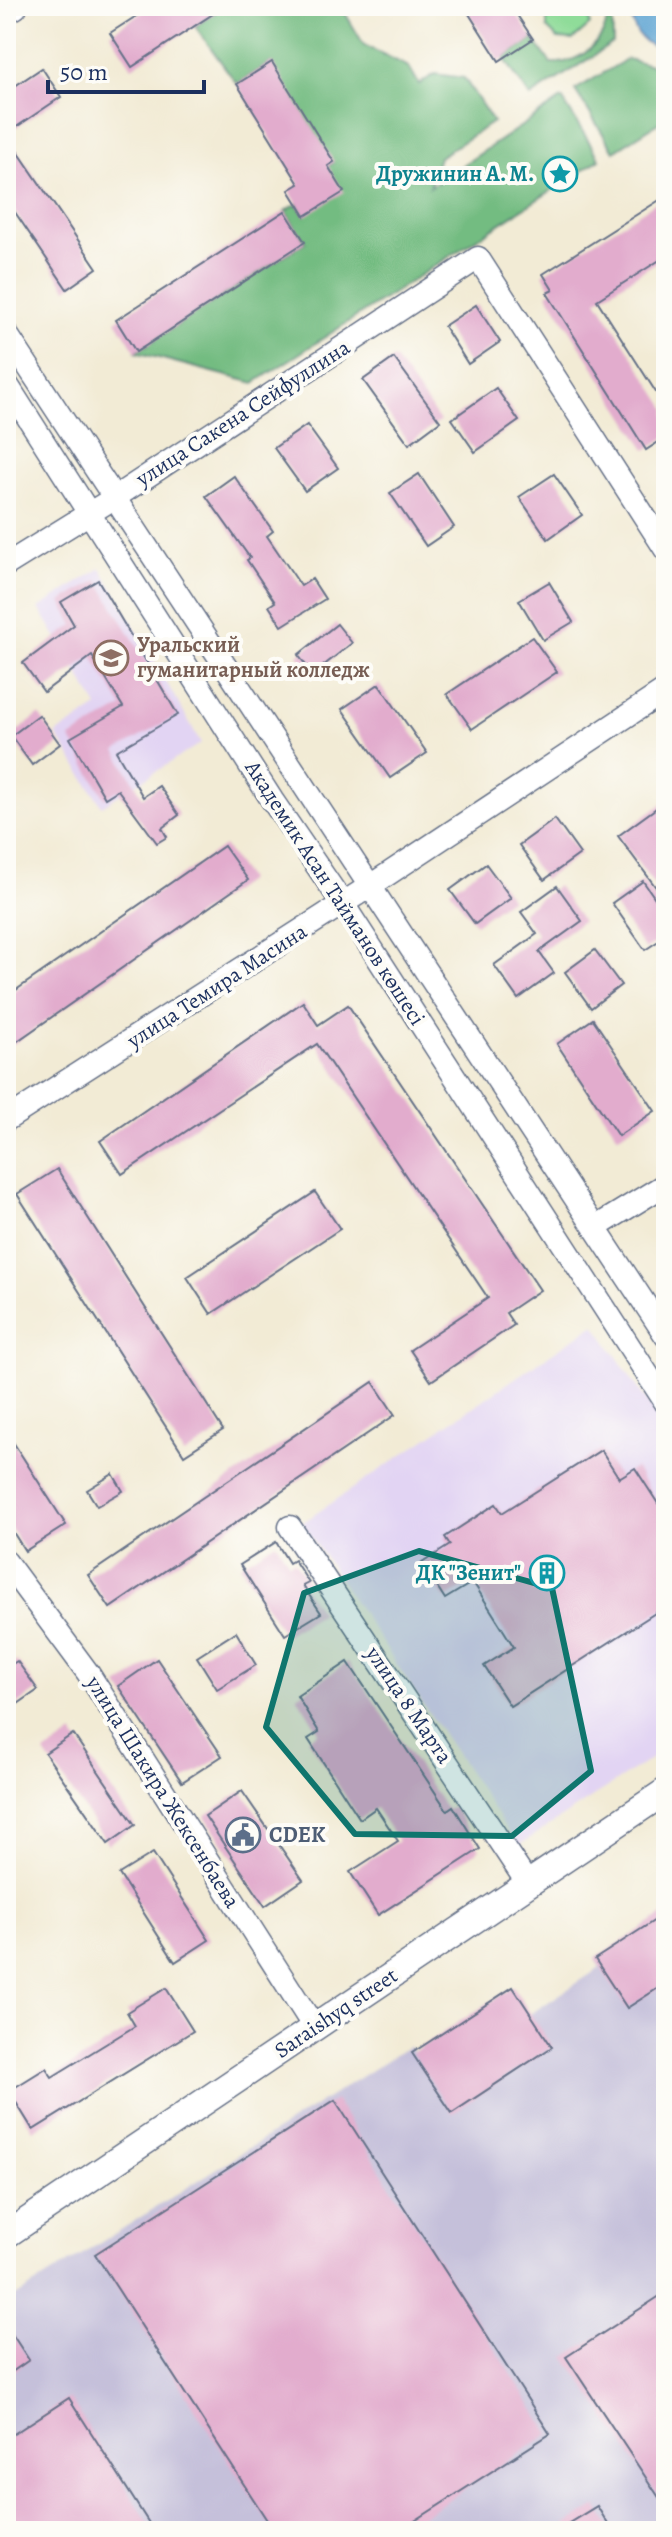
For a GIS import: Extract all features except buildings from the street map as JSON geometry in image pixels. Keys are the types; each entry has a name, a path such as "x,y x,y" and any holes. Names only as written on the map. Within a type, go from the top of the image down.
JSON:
{"street":[{"path":"6,11 14,6"},
{"name":"улица Сакена Сейфуллина","path":"6,565 91,513 478,258 666,550"},
{"name":"Академик Асан Тайманов көшесі","path":"6,333 666,1336"},
{"name":"Академик Асан Тайманов көшесі","path":"6,383 272,800 343,904 666,1403"},
{"name":"улица Темира Масина","path":"6,1120 343,904 666,690"},
{"path":"596,1227 666,1184"},
{"name":"улица 8 Марта","path":"290,1527 528,1884"},
{"name":"улица Шакира Жексенбаева","path":"6,1562 88,1673 314,2027"},
{"name":"Saraishyq street","path":"6,2235 666,1791"}],"highlighted area":[{"path":"419,1551 552,1588 591,1771 512,1836 355,1834 266,1727 304,1593"}],"shaded area":[{"name":"Уральский гуманитарный колледж","path":"101,568 201,743 102,806 56,734 98,707 39,608"},
{"path":"595,1324 666,1430 666,1749 518,1846 302,1523"},
{"path":"666,1913 666,2531 6,2531 6,2303 409,2046 413,2052 513,1987 530,2014 600,1968 595,1959"}],"green space":[{"path":"225,6 341,6 364,45 409,67 419,84 435,74 464,78 493,122 439,157 430,187 562,99 600,159 254,383 136,352 305,242 285,211 297,204 305,215 328,166 333,163 271,63 237,84 195,26"},
{"path":"547,6 588,6 590,25 573,40 558,39 547,28"},
{"path":"606,6 612,6 613,43 530,97 504,58 533,39 551,63 584,54 605,28"},
{"path":"627,59 656,66 666,74 666,118 614,151 575,90"}],"water":[{"path":"632,6 666,6 666,49 650,45 639,35 633,22"}],"place":[{"name":"Дружинин А. М.","path":"560,174"},
{"name":"Уральский гуманитарный колледж","path":"111,658"},
{"name":"ДК \"Зенит\"","path":"547,1573"},
{"name":"CDEK","path":"243,1835"}]}
